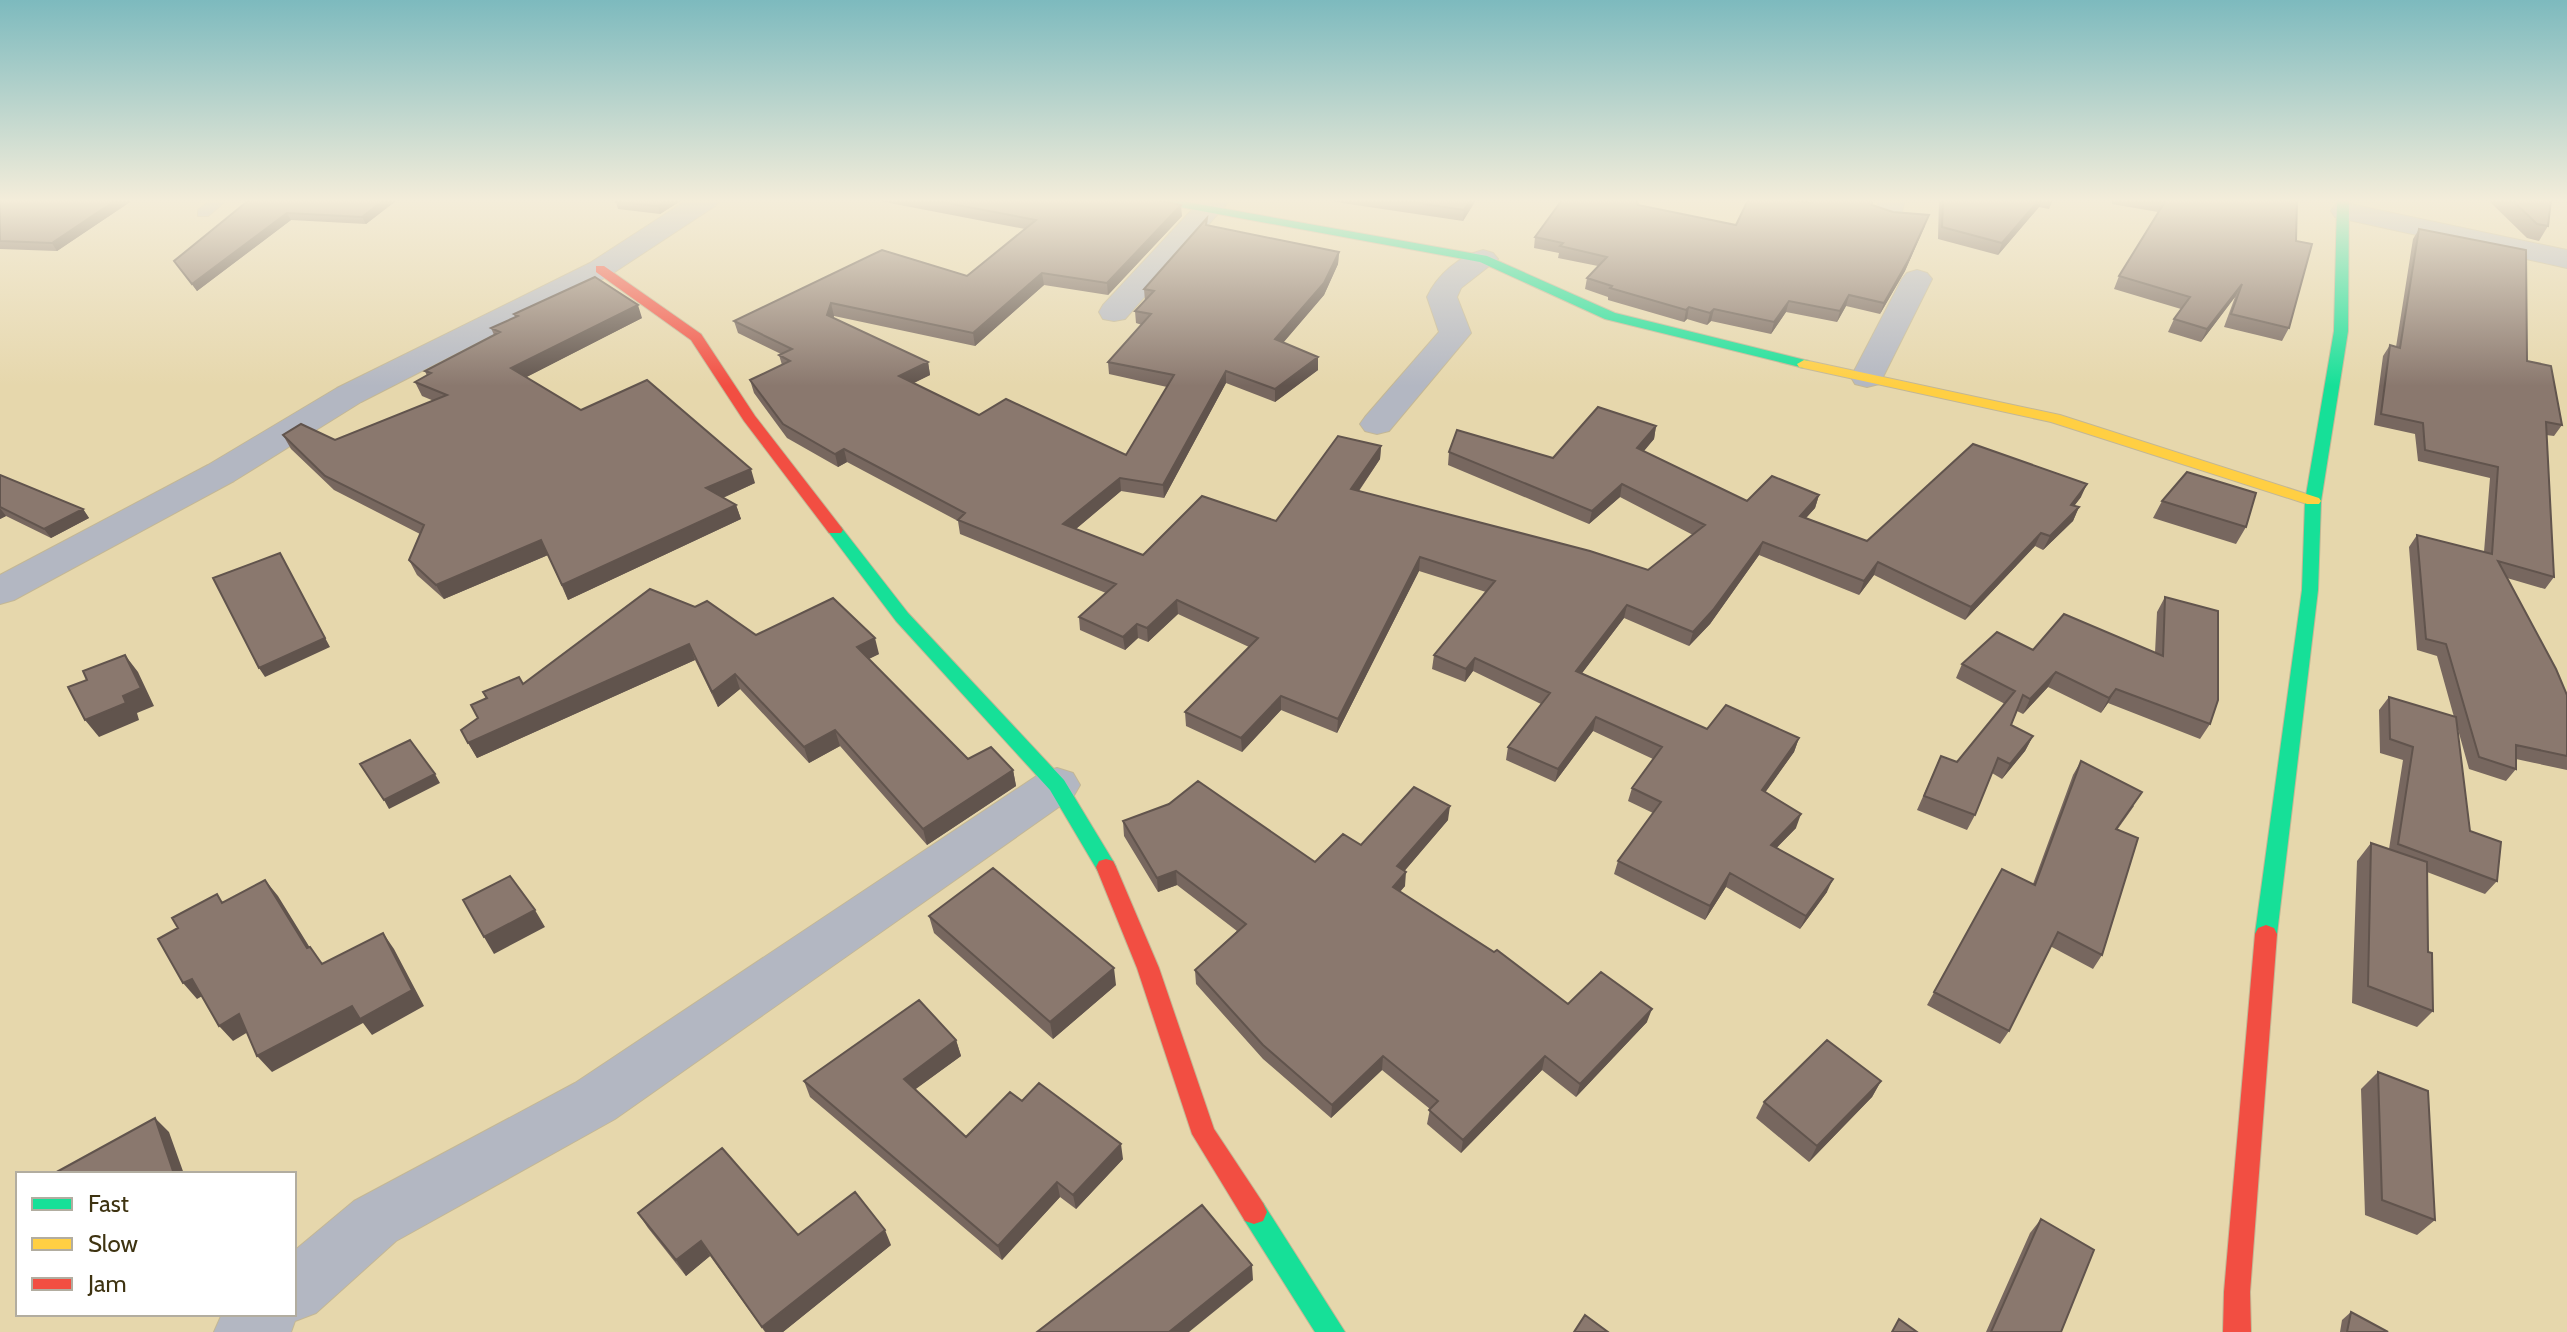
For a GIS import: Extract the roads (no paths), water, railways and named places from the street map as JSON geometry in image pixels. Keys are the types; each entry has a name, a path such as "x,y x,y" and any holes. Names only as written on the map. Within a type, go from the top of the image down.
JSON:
{"street":[{"path":"0,591 221,473 349,395 610,262"},
{"path":"1114,312 1160,262"},
{"path":"1377,424 1455,333 1442,297 1448,283 1478,262"},
{"path":"1492,262 1521,272 1553,293 1607,315 1736,351 2093,428 2313,501"},
{"path":"2237,1332 2237,1292 2269,898 2310,590 2313,501 2341,331 2343,262"},
{"path":"600,269 696,337 749,418 902,617 1057,785 1100,854 1142,953 1204,1134 1331,1332"},
{"path":"1867,377 1917,279"},
{"path":"296,1289 375,1221 595,1101 1057,785"},
{"path":"246,1332 265,1316"}]}
